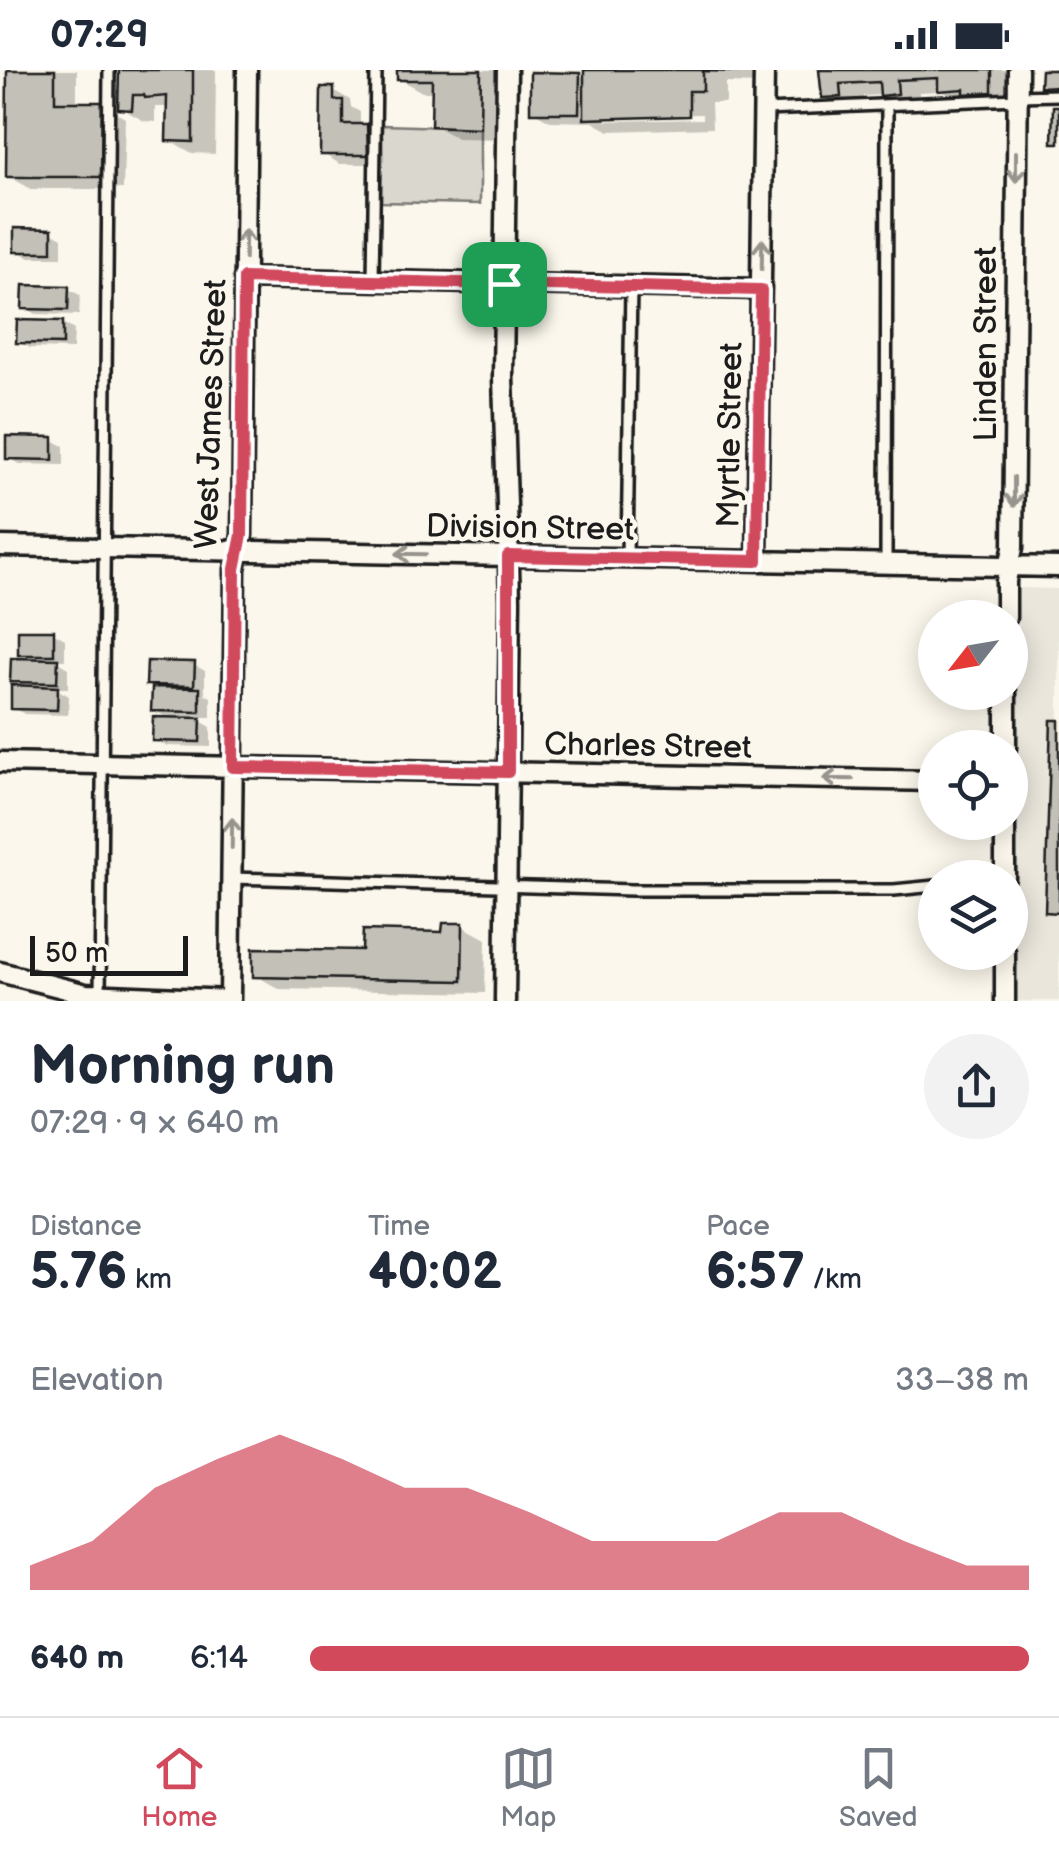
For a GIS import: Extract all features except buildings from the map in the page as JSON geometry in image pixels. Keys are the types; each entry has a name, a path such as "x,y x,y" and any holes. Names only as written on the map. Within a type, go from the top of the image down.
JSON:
{"street":[{"name":"West James Street","path":"230,1000 235,569 242,535 247,70"},
{"path":"505,1001 507,70"},
{"name":"Myrtle Street","path":"757,561 764,70"},
{"name":"Linden Street","path":"1006,600 1014,548 1018,70"},
{"path":"244,278 761,290"},
{"name":"Division Street","path":"0,546 1059,567"},
{"name":"Charles Street","path":"0,762 918,781"},
{"path":"1005,970 1005,1001"},
{"path":"0,972 100,996 230,1000"}],"lane":[{"path":"100,996 109,70"},
{"path":"373,281 376,70"},
{"path":"764,110 1059,95"},
{"path":"886,564 888,105"},
{"path":"627,558 631,286"},
{"path":"231,878 632,890 918,888"}],"shaded area":[{"path":"382,125 480,128 480,204 381,202"},
{"path":"1019,588 1059,589 1059,1001 1015,1001 1015,970 1028,970 1028,860 1016,860 1017,840 1028,840 1028,730 1018,730 1018,710 1028,710 1028,600 1019,600"}],"route":[{"path":"244,278 504,284 761,290 757,561 508,556 508,772 233,767 235,569 242,535 244,278"}]}
